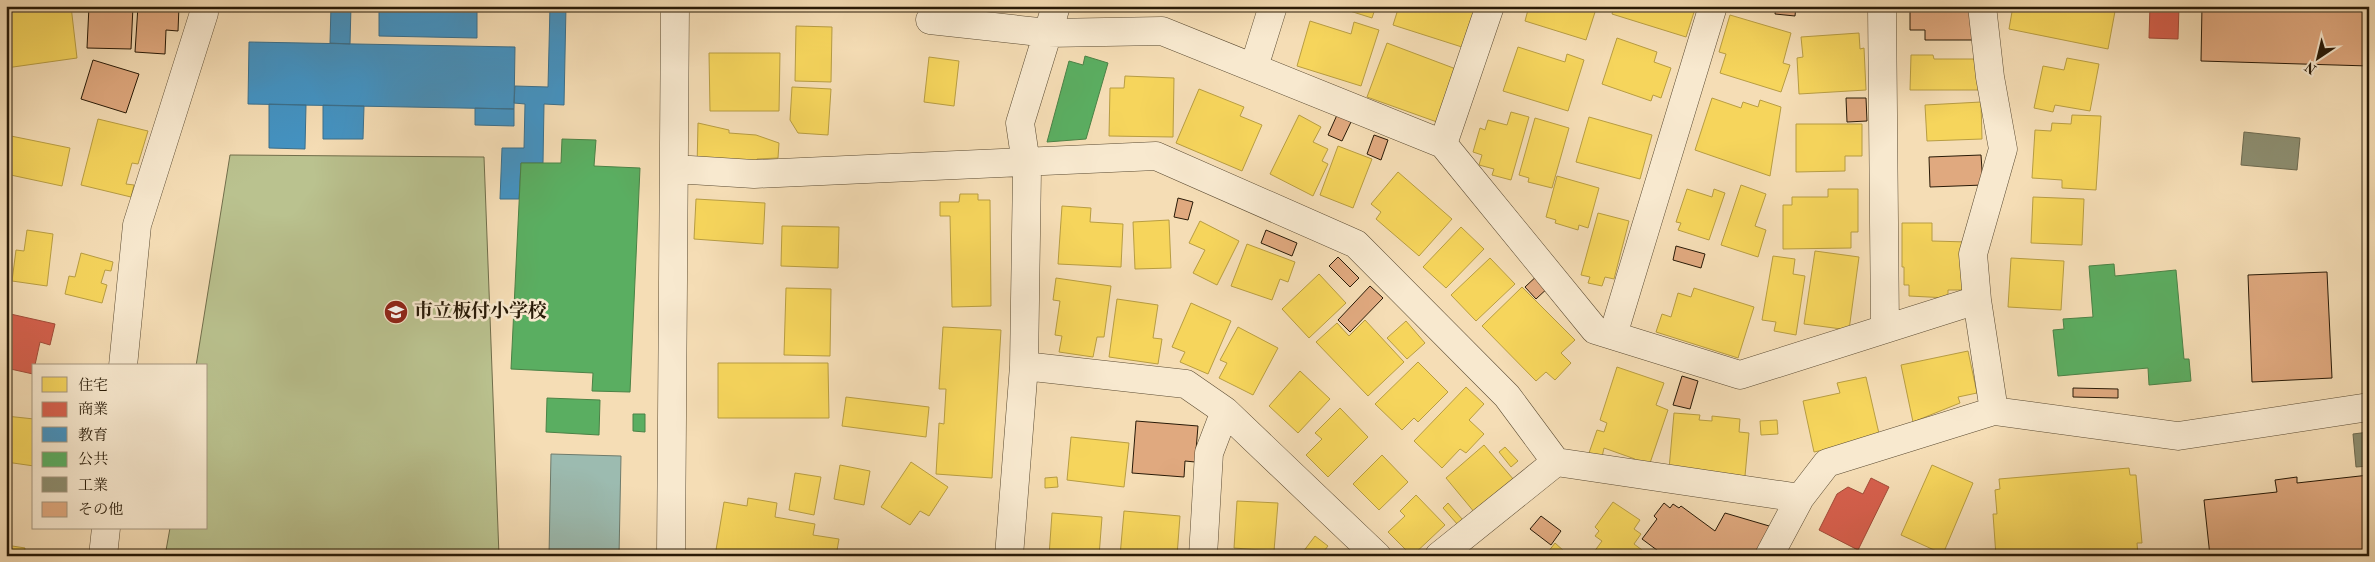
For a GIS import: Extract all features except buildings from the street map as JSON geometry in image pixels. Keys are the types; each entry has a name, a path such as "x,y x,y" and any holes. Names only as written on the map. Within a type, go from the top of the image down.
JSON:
{"street":[{"path":"123,364 138,225 204,13 204,6"},
{"path":"671,556 675,6"},
{"path":"1009,556 1024,366 1027,170 1020,123 1056,6"},
{"path":"1254,67 1273,6"},
{"path":"1443,144 1490,6"},
{"path":"1613,336 1713,6"},
{"path":"1882,6 1885,330"},
{"path":"1982,6 1990,77 2003,149 1973,254 1977,300 1994,411"},
{"path":"930,20 1048,33 1162,30 1443,144 1595,330 1740,375 1977,300"},
{"path":"674,169 754,174 1025,160 1156,156 1356,244 1507,396 1556,462 1800,498"},
{"path":"1024,366 1186,384 1225,411 1377,556"},
{"path":"1769,556 1800,498 1828,463 1994,411 2178,436 2369,407"},
{"path":"1204,556 1209,453 1225,411"},
{"path":"1439,556 1556,462"},
{"path":"103,556 106,530"}],"green space":[{"path":"230,155 484,157 499,556 165,556 170,530 208,530 208,364 196,364"}],"water":[{"path":"551,454 621,456 619,556 549,556"}],"place":[{"name":"市立板付小学校","path":"396,312"}]}
